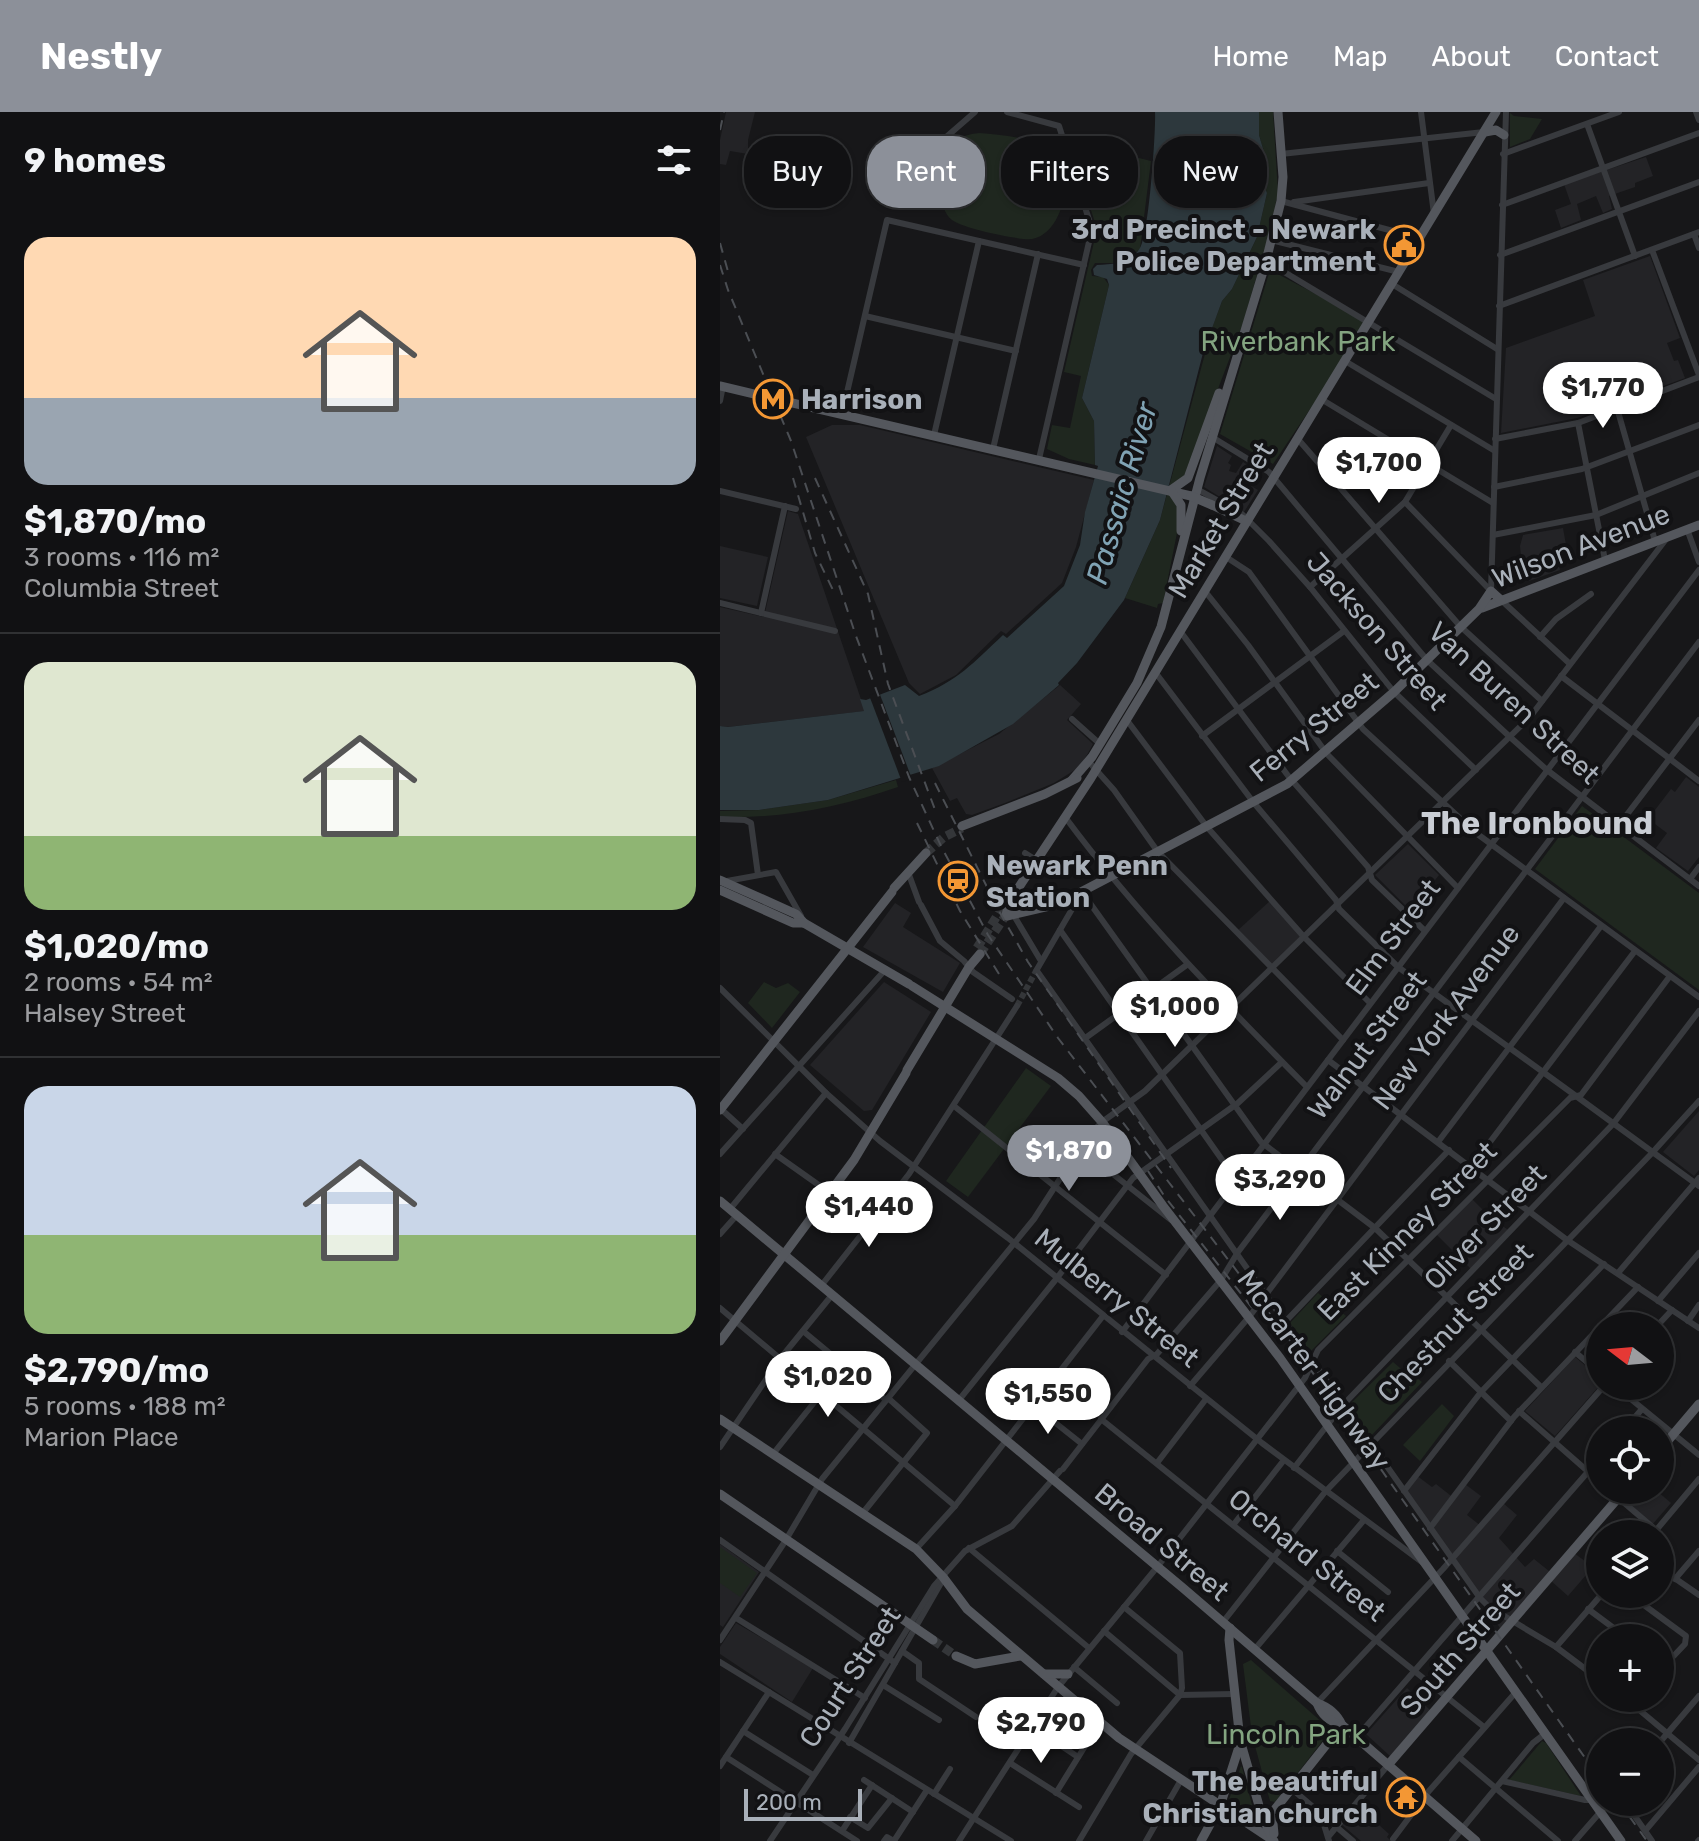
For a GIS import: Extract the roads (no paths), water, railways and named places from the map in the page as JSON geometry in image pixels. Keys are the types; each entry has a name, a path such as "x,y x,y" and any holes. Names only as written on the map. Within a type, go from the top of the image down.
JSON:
{"main road":[{"path":"1155,672 1152,665 1194,493 1271,240 1287,202 1278,112"},
{"name":"Market Street","path":"1093,765 1126,719 1496,112"},
{"path":"1485,132 1496,130 1504,135"},
{"path":"1182,626 1171,622 1166,609 1183,520 1176,491 1188,478 1224,379 1235,358"},
{"name":"Jackson Street","path":"723,386 1194,493 1246,521"},
{"name":"Wilson Avenue","path":"1479,609 1699,525"},
{"path":"1491,591 1501,600"},
{"name":"Ferry Street","path":"1008,911 1058,904 1254,803 1292,780 1327,753 1394,692 1479,609 1491,591"},
{"name":"Market Street","path":"1008,911 1036,860 1083,788 1100,744 1144,670 1161,627"},
{"path":"964,826 1072,780 1093,765"},
{"path":"1072,780 1080,785 1077,797"},
{"path":"720,1109 924,850"},
{"name":"McCarter Highway","path":"721,884 796,914 804,923 996,1038 1058,1078 1079,1096 1102,1122 1300,1385 1586,1791"},
{"path":"720,1341 871,1134 975,957"},
{"name":"Broad Street","path":"720,1201 1006,1441 1059,1473 1158,1566 1317,1703 1339,1718 1356,1738 1476,1841"},
{"path":"1674,1434 1699,1404"},
{"path":"720,1419 916,1549 943,1577 967,1609 1100,1722 1274,1841"},
{"path":"720,1494 933,1640"},
{"name":"South Street","path":"1388,1765 1612,1504"},
{"path":"1227,1625 1240,1740 1267,1831 1274,1841 1270,1817 1342,1725"},
{"path":"956,1656 975,1664 1020,1656"},
{"path":"1042,1674 1071,1671"},
{"path":"1201,1841 1220,1806 1237,1759 1240,1740"},
{"path":"1255,1791 1268,1805 1278,1805"},
{"name":"McCarter Highway","path":"1604,1816 1622,1841"}],"street":[{"path":"947,136 975,112"},
{"path":"1007,112 1054,123 1060,128 1091,226 1039,459"},
{"path":"1421,112 1434,214"},
{"path":"1491,591 1506,112"},
{"path":"1503,154 1619,112"},
{"path":"1696,112 1699,120"},
{"path":"1587,124 1635,256"},
{"path":"1281,154 1485,132"},
{"path":"1502,205 1699,133"},
{"path":"1500,255 1699,182"},
{"path":"1287,202 1429,183"},
{"path":"1287,202 1419,238"},
{"path":"842,414 887,220 1084,265"},
{"path":"1499,306 1696,233 1699,248"},
{"path":"1271,240 1399,272"},
{"path":"934,435 979,241"},
{"path":"1495,439 1578,423 1699,376 1652,250"},
{"path":"993,449 1038,254"},
{"path":"1266,261 1496,399"},
{"path":"1392,284 1497,349"},
{"path":"865,316 1016,351"},
{"path":"1345,361 1495,451"},
{"path":"720,401 723,386"},
{"path":"1321,399 1493,503"},
{"path":"1617,408 1655,541"},
{"path":"1578,423 1605,560"},
{"path":"1310,587 1405,502 1451,425"},
{"path":"1494,487 1587,468 1699,425"},
{"name":"Van Buren Street","path":"1212,437 1273,476 1427,660 1510,737 1547,770 1699,886"},
{"path":"1297,438 1460,626 1542,701"},
{"path":"1493,535 1596,515 1699,473"},
{"path":"720,491 796,509"},
{"name":"Jackson Street","path":"1194,493 1242,514 1310,587 1394,692 1476,770"},
{"path":"1405,502 1491,591"},
{"path":"761,613 785,506"},
{"path":"1687,529 1699,562"},
{"path":"720,1640 820,1485 1015,1243 1080,1148 1102,1122 1162,1075 1510,737 1542,701 1667,537"},
{"path":"1225,556 1249,572 1360,724 1442,802 1491,844 1699,997"},
{"name":"Elm Street","path":"1122,1332 1699,570"},
{"path":"1204,590 1327,753 1458,888"},
{"path":"1540,637 1556,619 1591,594"},
{"path":"1501,600 1570,664"},
{"path":"720,603 835,631"},
{"path":"1182,626 1292,780 1368,867 1372,880 1425,931"},
{"path":"1202,736 1344,631"},
{"name":"Walnut Street","path":"1059,1473 1153,1356 1221,1280 1237,1254 1699,642"},
{"path":"1155,672 1339,909 1398,967 1652,1153 1698,1182 1618,1273"},
{"path":"1561,676 1699,781"},
{"path":"1072,719 1100,744"},
{"path":"1126,719 1207,827 1304,937 1370,1003"},
{"path":"1619,825 1699,720"},
{"path":"1093,765 1158,852 1343,1040"},
{"path":"1065,817 1109,876 1188,964 1307,1087"},
{"path":"720,819 741,819 751,823 758,875"},
{"path":"1025,853 1036,860"},
{"path":"1690,879 1699,867"},
{"path":"821,1286 913,1166 954,1106 1015,1003 975,957 960,957 940,941 920,904 908,871"},
{"path":"721,884 776,872 792,896 804,923"},
{"path":"1541,1387 1375,1228 1264,1145 1082,892 1037,971 1480,1598 1489,1607 1556,1647 1586,1670"},
{"name":"New York Avenue","path":"1190,1386 1266,1295 1564,898"},
{"path":"1008,911 1041,961"},
{"path":"1438,1142 1601,926"},
{"path":"1060,930 1237,1181"},
{"path":"1471,1167 1635,951"},
{"path":"1084,1039 1188,964"},
{"path":"720,1154 885,970"},
{"name":"East Kinney Street","path":"959,1841 1058,1687 1300,1385 1318,1350 1570,1098 1581,1095 1670,976"},
{"name":"Mulberry Street","path":"720,988 871,1134 1015,1243 1294,1468 1426,1564"},
{"name":"Oliver Street","path":"1294,1468 1343,1405 1613,1124 1699,1011"},
{"path":"1328,1060 1567,1240 1699,1328"},
{"path":"959,1400 1139,1173 1235,1105 1282,1062"},
{"path":"720,1234 775,1154 826,1093"},
{"name":"Chestnut Street","path":"1227,1625 1274,1556 1325,1492 1699,1101"},
{"path":"954,1106 1166,1275"},
{"path":"720,1109 743,1129"},
{"path":"1080,1148 1176,1223"},
{"path":"1285,1322 1449,1150"},
{"path":"775,1154 830,1193"},
{"path":"1658,1301 1699,1253"},
{"path":"1404,1491 1481,1392 1604,1264"},
{"path":"1430,1528 1519,1411 1638,1287"},
{"path":"720,1447 780,1359 832,1295"},
{"path":"1688,1321 1699,1305"},
{"path":"720,1308 955,1506"},
{"path":"916,1549 955,1506 1103,1316"},
{"path":"803,1331 928,1431 862,1514"},
{"path":"1575,1352 1586,1361"},
{"path":"1449,1361 1511,1421"},
{"path":"773,1454 844,1365"},
{"path":"1157,1463 1206,1399"},
{"path":"1317,1703 1452,1559 1591,1400"},
{"path":"1631,1400 1650,1416"},
{"path":"1033,1405 1082,1444"},
{"path":"1636,1416 1642,1409"},
{"path":"1519,1411 1586,1469"},
{"name":"Orchard Street","path":"1101,1419 1484,1727"},
{"path":"1674,1436 1699,1455"},
{"path":"1234,1524 1284,1460"},
{"name":"Court Street","path":"770,1841 838,1736 892,1661 934,1586 969,1548 1012,1526 1059,1473"},
{"path":"1356,1738 1586,1473"},
{"path":"1665,1520 1699,1479"},
{"path":"1630,1504 1644,1520"},
{"path":"1255,1649 1364,1520"},
{"path":"720,1540 892,1661"},
{"path":"969,1548 1089,1648"},
{"path":"1337,1551 1388,1592"},
{"path":"1699,1551 1675,1579 1699,1595"},
{"path":"1079,1841 1135,1748 1180,1695 1182,1688 1180,1653 1124,1607"},
{"path":"1648,1608 1670,1624"},
{"path":"1556,1647 1588,1609 1608,1624"},
{"path":"736,1618 873,1703"},
{"name":"Court Street","path":"849,1743 913,1626"},
{"path":"1674,1627 1686,1636 1685,1644 1674,1656"},
{"path":"1104,1631 1180,1695 1234,1694"},
{"path":"902,1651 919,1663 919,1679 976,1717"},
{"path":"720,1662 1011,1841"},
{"path":"1071,1671 1117,1703"},
{"path":"883,1685 939,1720"},
{"path":"720,1766 769,1692"},
{"path":"1393,1839 1484,1727 1517,1692"},
{"path":"1672,1728 1699,1696"},
{"path":"1642,1712 1662,1728"},
{"path":"1056,1793 1100,1722"},
{"path":"1033,1727 1078,1757"},
{"path":"743,1731 813,1775"},
{"path":"1452,1841 1533,1743 1546,1733"},
{"path":"1674,1738 1699,1760"},
{"path":"726,1757 857,1841"},
{"path":"1459,1757 1558,1841"},
{"path":"1010,1763 1079,1807"},
{"name":"South Street","path":"1328,1839 1388,1765"},
{"path":"1645,1831 1699,1767"},
{"path":"884,1841 887,1837 894,1841 913,1812 950,1769"},
{"path":"864,1780 913,1812"},
{"path":"1146,1841 1181,1780"},
{"path":"1502,1781 1586,1800"},
{"path":"842,1831 872,1785"},
{"path":"1292,1789 1353,1841"},
{"path":"850,1817 868,1828 892,1798"},
{"path":"1321,1815 1328,1839"},
{"path":"1575,1841 1595,1816"},
{"path":"1635,1816 1652,1841"}],"water":[{"path":"1155,112 1259,112 1259,136 1154,136"},
{"name":"Passaic River","path":"1154,136 1154,208 1264,208 1257,237 1232,289 1222,301 1203,353 1160,520 1124,600 1059,685 1013,724 939,766 828,800 759,810 720,810 720,726 864,711 860,699 866,700 905,685 919,696 964,670 1003,635 1007,638 1064,586 1080,545 1085,512 1098,466 1095,465 1094,421 1082,398 1109,285 1107,279 1094,275 1093,269 1097,265 1126,260 1140,248 1149,204"}],"tunnel":[{"path":"926,853 944,837 962,828"},
{"path":"977,948 1002,908"},
{"path":"980,954 1006,915"},
{"path":"1017,1006 1036,971"},
{"path":"933,1640 956,1656"}],"railway":[{"path":"720,130 724,112"},
{"path":"720,243 729,275"},
{"path":"720,265 791,441 856,636 909,777 988,935 1058,1038 1286,1335 1586,1759"},
{"path":"793,478 815,553 833,590"},
{"path":"815,478 868,594 888,684 937,815"},
{"path":"935,783 1028,962 1171,1168"},
{"path":"917,823 960,911 999,974"},
{"path":"1148,1171 1257,1314"},
{"path":"1629,1816 1647,1841"}],"place":[{"name":"3rd Precinct - Newark Police Department","path":"1404,245"},
{"name":"Harrison","path":"773,399"},
{"name":"Newark Penn Station","path":"958,881"},
{"name":"The beautiful Christian church","path":"1406,1797"}],"district":[{"name":"The Ironbound","path":"1537,823"}],"park label":[{"name":"Riverbank Park","path":"1298,341"},
{"name":"Lincoln Park","path":"1286,1734"}]}
